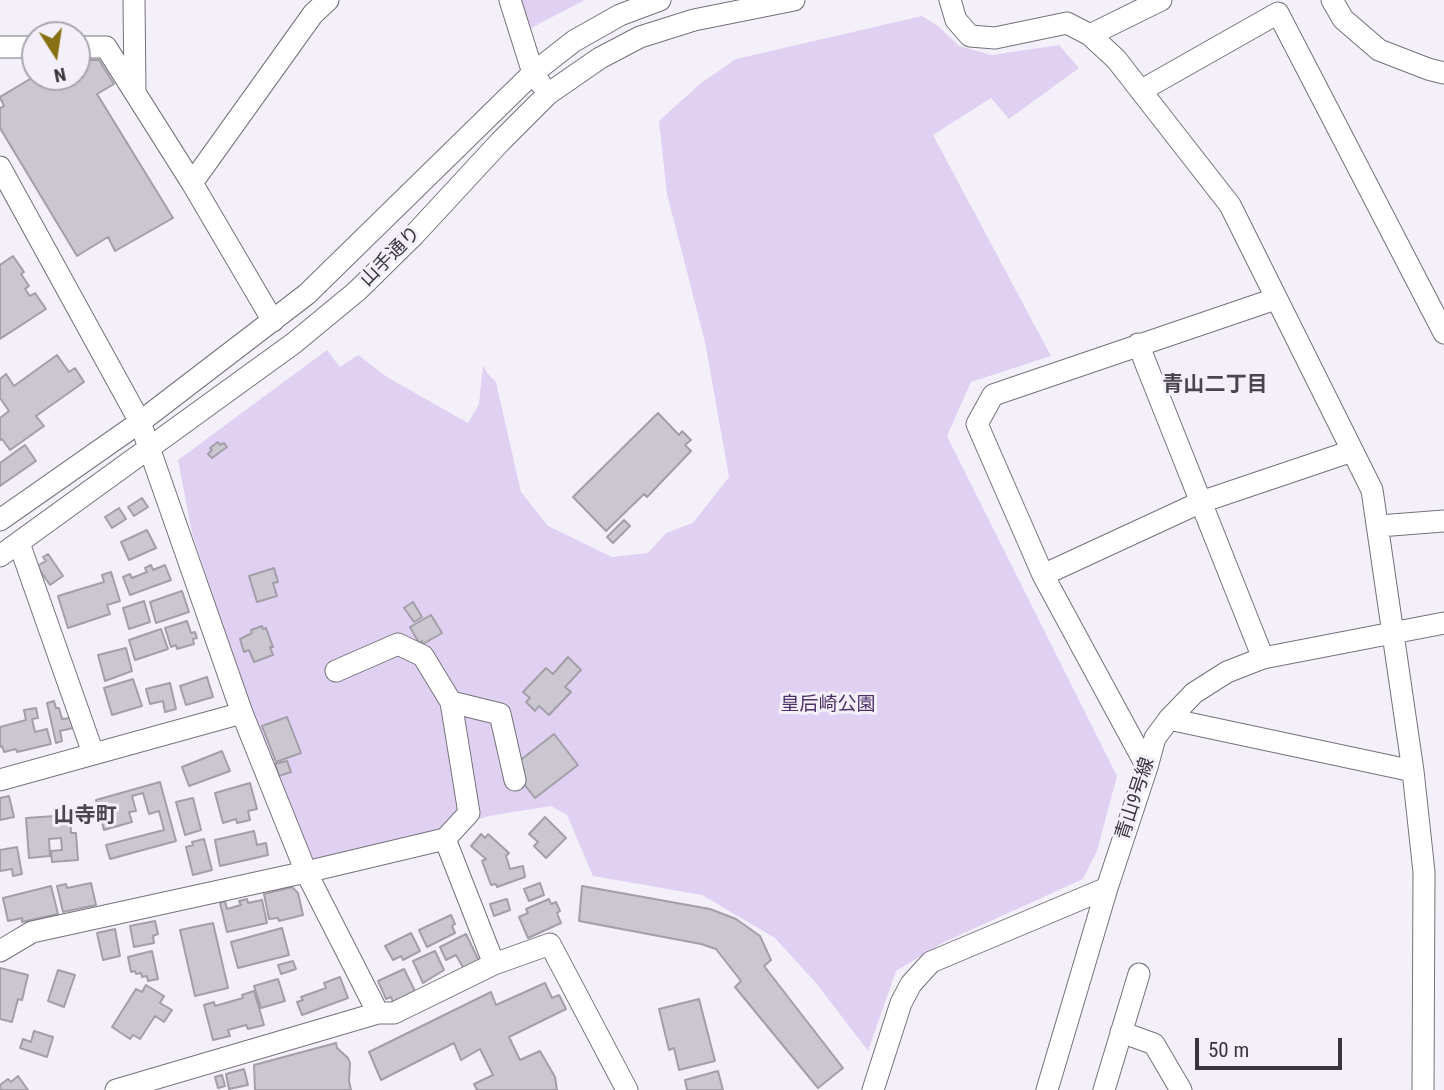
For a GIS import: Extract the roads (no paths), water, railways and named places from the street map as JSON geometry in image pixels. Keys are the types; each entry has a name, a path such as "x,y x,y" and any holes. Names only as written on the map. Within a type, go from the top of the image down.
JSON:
{"street":[{"path":"134,0 135,94"},
{"path":"192,183 313,14 328,0"},
{"path":"510,0 533,73 548,94"},
{"name":"山手通り","path":"0,520 140,422 307,294 533,73 574,41 620,15 660,0"},
{"name":"山手通り","path":"0,556 294,343 357,291 548,94 600,58 640,37 694,20 794,0"},
{"path":"950,0 956,20 970,36 995,38 1068,23 1090,35 1116,59 1230,205 1372,490 1413,771 1424,872 1423,1090"},
{"path":"1090,35 1161,0"},
{"path":"1332,0 1343,19 1379,50 1444,73"},
{"path":"1142,90 1275,7 1444,333"},
{"path":"0,47 21,47"},
{"path":"91,47 106,47 192,183 273,321"},
{"path":"0,167 140,422 242,713 306,873 378,1013"},
{"path":"1147,767 1043,575 977,424 993,395 1275,299"},
{"path":"1138,344 1263,659"},
{"path":"1043,575 1201,502 1352,451"},
{"path":"1379,526 1444,521"},
{"path":"19,543 93,752"},
{"name":"青山9号線","path":"1047,1090 1155,738 1169,719 1194,693 1227,672 1263,659 1444,623"},
{"path":"0,951 32,932 306,873 445,839 469,813 451,702 423,656 398,644 336,671"},
{"path":"451,702 500,714 515,780"},
{"path":"0,780 93,752 242,713"},
{"path":"1169,719 1413,771"},
{"path":"445,839 494,964"},
{"path":"873,1090 901,1003 911,984 931,962 1107,888"},
{"path":"116,1090 378,1013 394,1013 494,964 550,944 627,1090"},
{"path":"1104,1090 1139,974"},
{"path":"1121,1032 1154,1044 1181,1090"}],"district":[{"name":"青山二丁目","path":"1215,386"},
{"name":"山寺町","path":"85,817"}],"park label":[{"name":"皇后崎公園","path":"828,705"}]}
